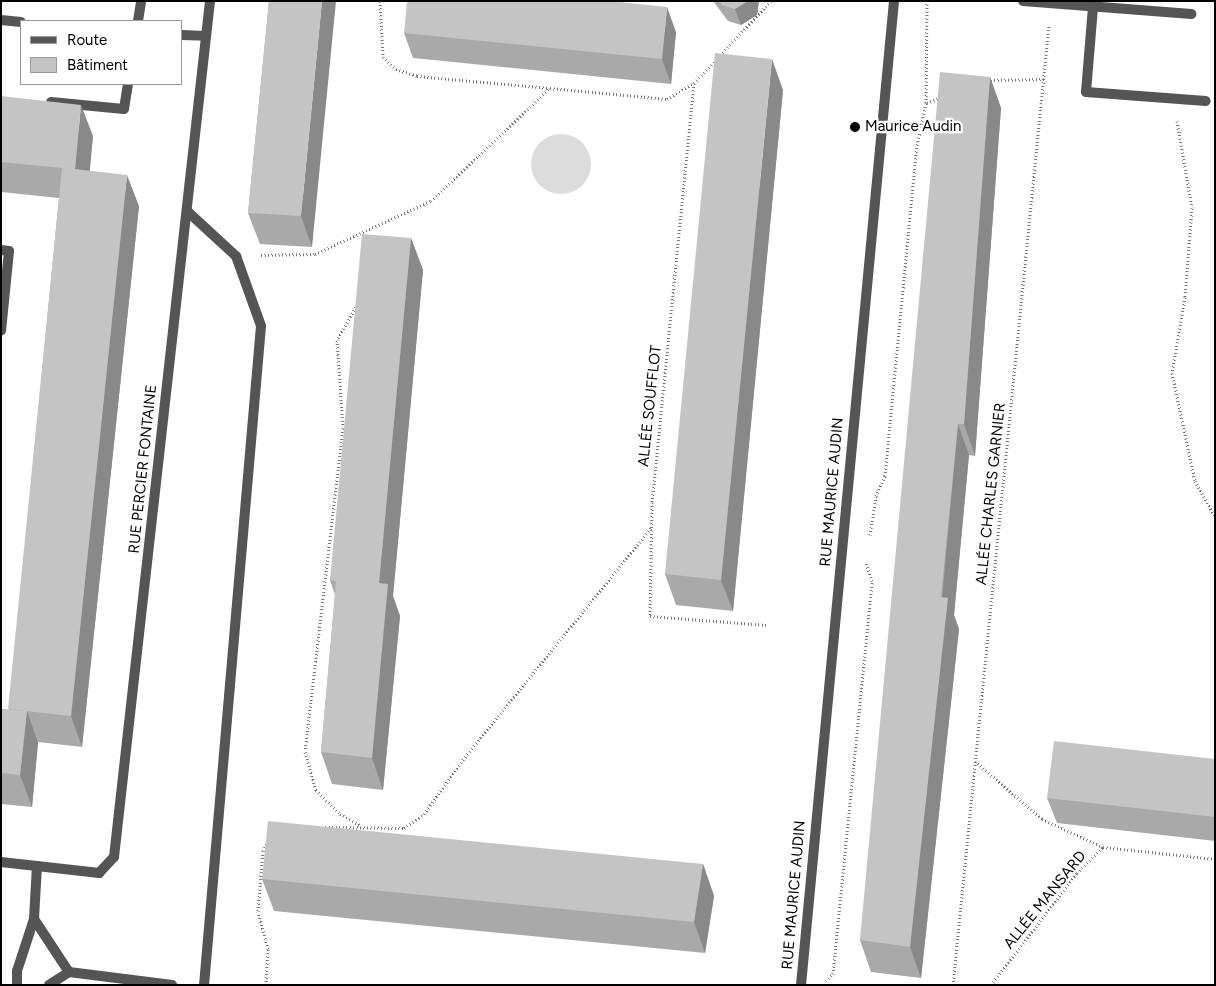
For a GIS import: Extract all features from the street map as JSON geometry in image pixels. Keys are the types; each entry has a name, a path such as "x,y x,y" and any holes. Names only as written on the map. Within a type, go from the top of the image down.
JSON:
{"street":[{"path":"138,20 141,1"},
{"name":"RUE PERCIER FONTAINE","path":"37,866 99,873 114,857 210,1"},
{"name":"RUE MAURICE AUDIN","path":"801,985 894,1"},
{"path":"1022,1 1052,5 1191,14"},
{"path":"1093,7 1086,92 1206,101"},
{"path":"1,20 20,22"},
{"path":"182,35 206,36"},
{"path":"39,100 124,109 128,85"},
{"path":"187,211 236,256 261,326 204,985"},
{"path":"1,250 9,250 1,331"},
{"path":"1,862 37,866 34,919 17,971 17,985"},
{"path":"34,919 69,972"},
{"path":"49,985 69,972 172,985"}],"path":[{"path":"380,1 383,57 396,69 417,76 667,99 694,83 772,1"},
{"path":"869,543 876,496 885,476 917,145 926,103 928,1"},
{"name":"ALLÉE CHARLES GARNIER","path":"953,985 1052,5"},
{"path":"983,82 1044,79"},
{"name":"ALLÉE SOUFFLOT","path":"694,83 651,528 650,616 767,625"},
{"path":"236,256 316,254 431,201 550,88"},
{"path":"926,103 946,96"},
{"path":"1172,98 1192,208 1185,297 1172,373 1195,481 1215,517"},
{"path":"362,242 363,232"},
{"path":"360,299 337,340 343,428 305,752 316,790 340,814 360,825"},
{"path":"316,828 360,825 404,828 424,814 465,756 651,528"},
{"path":"822,985 834,974 872,581 867,552"},
{"path":"975,760 1042,820 1103,847"},
{"path":"266,985 268,949 258,912 263,851 270,839"},
{"name":"ALLÉE MANSARD","path":"991,985 1077,873 1103,847 1215,859"}],"shaded area":[{"path":"555,134 567,134 578,139 586,147 591,158 589,176 578,189 567,194 555,194 544,189 536,181 531,170 531,158 536,147 544,139"}],"building":[{"path":"269,1 322,1 301,216 248,213"},
{"path":"407,1 609,1 667,7 662,59 404,33"},
{"path":"719,1 748,1 735,9 722,5"},
{"path":"715,53 772,59 721,580 665,574"},
{"path":"940,72 990,77 964,424 958,424 941,597 948,598 910,947 860,940"},
{"path":"1,96 81,105 75,169 127,175 71,716 8,709 62,168 1,162"},
{"path":"362,234 411,238 379,583 388,584 372,758 321,752 336,581 330,580"},
{"path":"1,709 27,711 20,775 1,773"},
{"path":"1054,741 1215,759 1215,817 1047,798"},
{"path":"268,821 703,864 694,922 262,879"}],"place":[{"name":"Maurice Audin","path":"855,127"}]}
